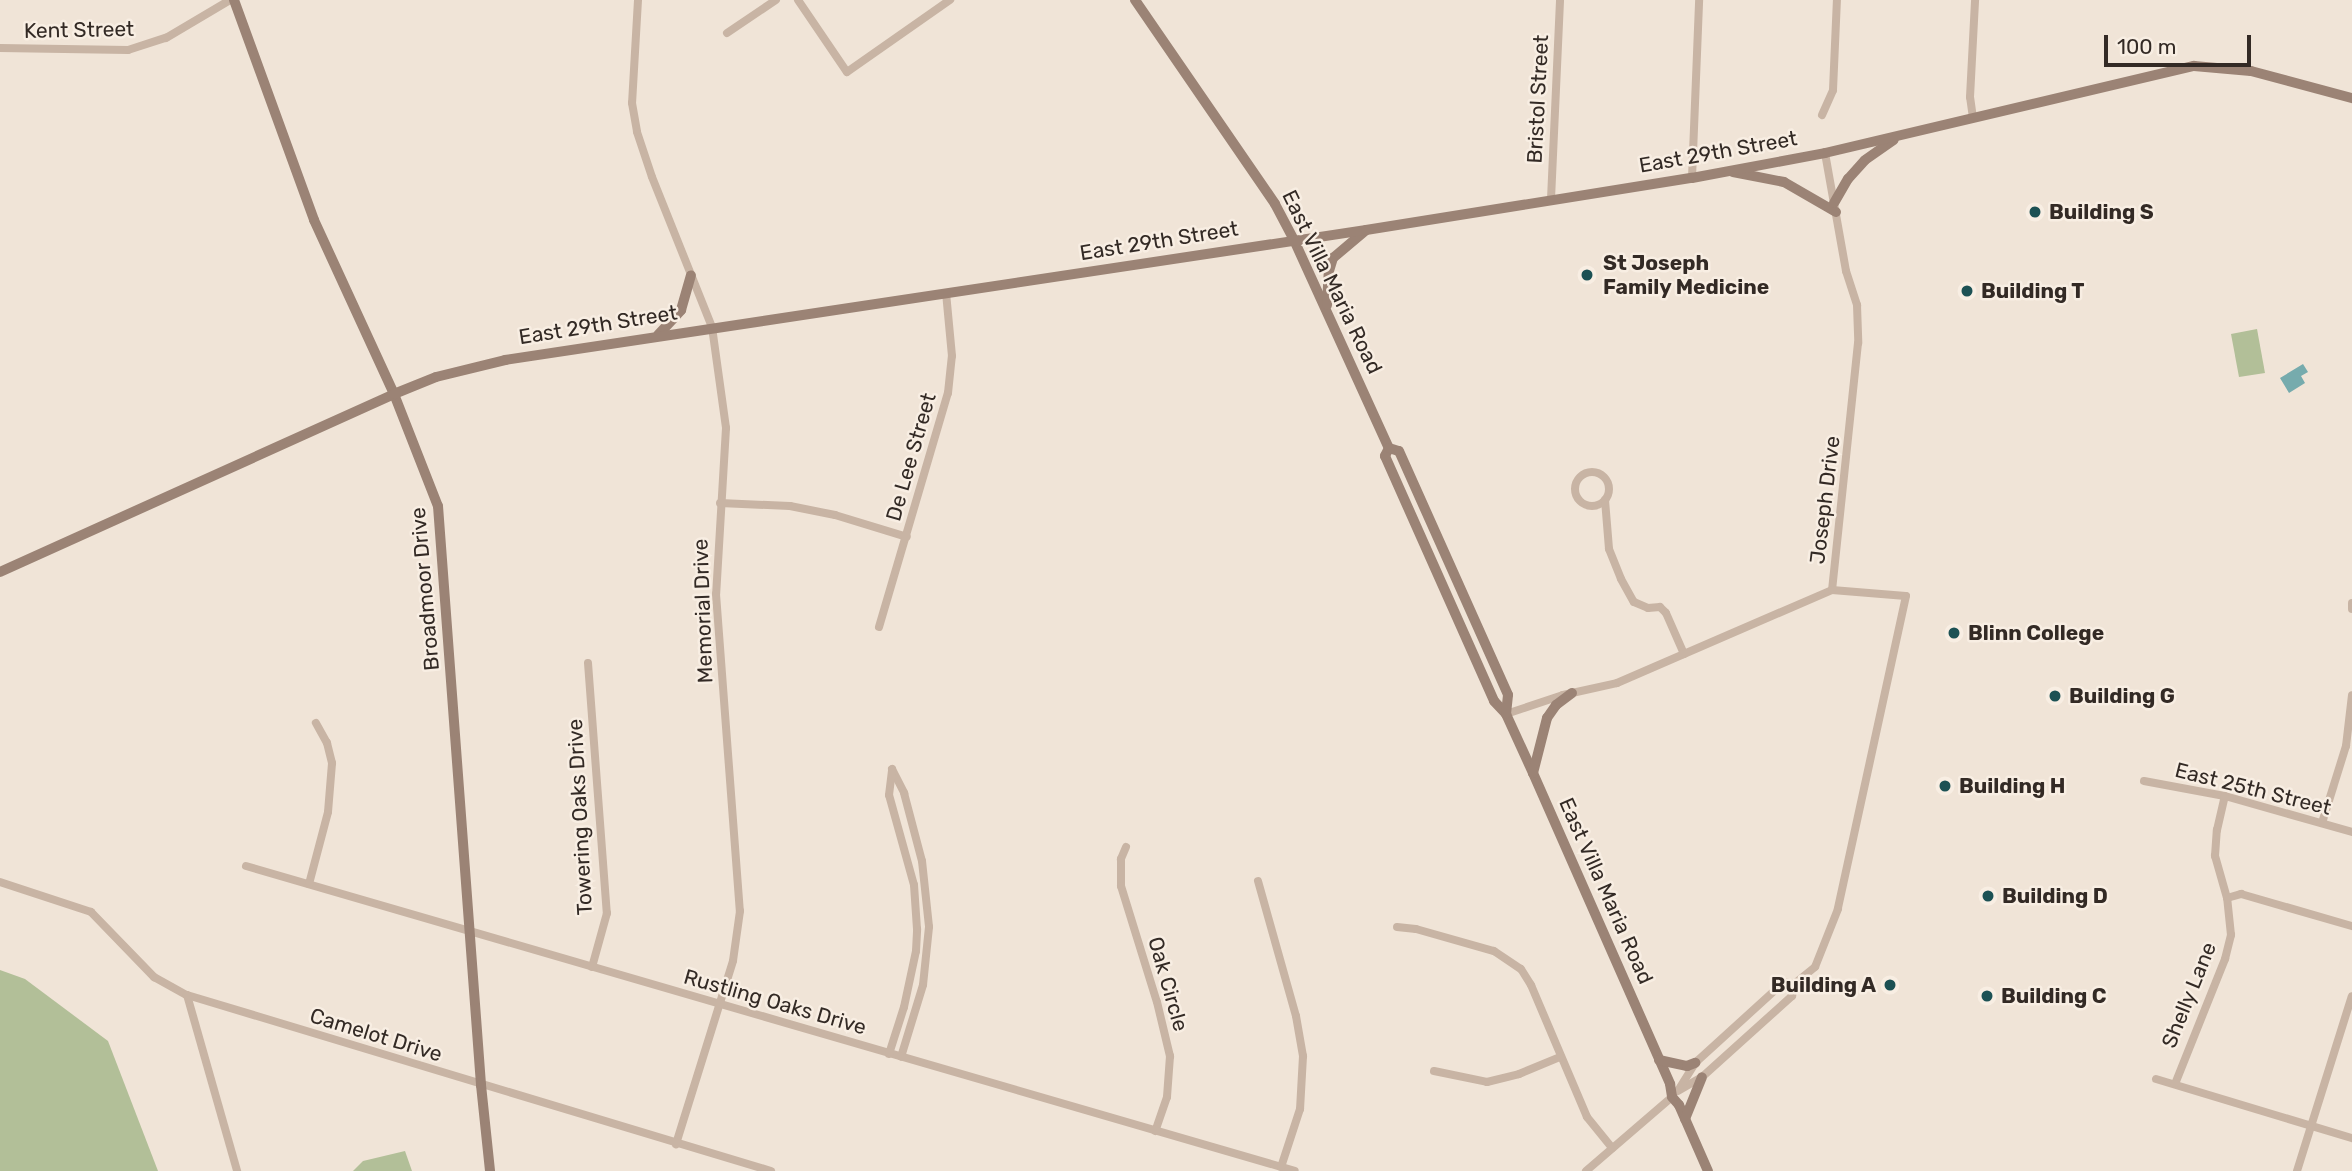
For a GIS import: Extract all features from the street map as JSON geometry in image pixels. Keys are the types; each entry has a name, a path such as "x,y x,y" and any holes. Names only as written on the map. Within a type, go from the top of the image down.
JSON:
{"main road":[{"name":"Broadmoor Drive","path":"232,0 314,220 432,484 442,527 481,1084 490,1171"},
{"name":"East Villa Maria Road","path":"1135,0 1275,204 1326,307 1388,448 1399,451 1508,695 1506,714 1708,1171"},
{"name":"East 29th Street","path":"0,572 394,394 436,377 505,360 1692,178 1825,153 2194,66 2251,71 2352,98"},
{"path":"1727,171 1784,182 1835,207 1848,178 1865,160 1900,135"},
{"path":"1326,307 1329,271 1333,258 1366,230"},
{"path":"658,335 681,310 691,275"},
{"path":"1533,773 1547,718 1556,705 1572,693"},
{"path":"1659,1060 1687,1066 1695,1063"},
{"path":"1685,1119 1702,1077"}],"street":[{"name":"Kent Street","path":"0,48 128,50 166,38 232,0"},
{"name":"Memorial Drive","path":"638,0 632,103 637,132 712,327 726,428 716,594 740,911 733,961 676,1144"},
{"path":"727,33 776,0"},
{"path":"798,0 847,72 950,0"},
{"name":"Bristol Street","path":"1551,199 1560,0"},
{"path":"1692,178 1699,0"},
{"path":"1822,115 1833,90 1837,0"},
{"path":"1973,118 1970,97 1975,0"},
{"name":"Joseph Drive","path":"1506,714 1572,693 1617,683 1832,590 1858,343 1857,305 1846,271 1825,153"},
{"name":"De Lee Street","path":"879,627 948,393 952,356 946,293"},
{"path":"1605,500 1593,506 1580,502 1574,490 1578,477 1591,471 1603,475 1609,487 1605,500 1609,549 1621,579 1634,602 1648,608 1660,607 1684,654"},
{"path":"720,503 790,506 835,515 907,537"},
{"path":"1586,1171 1675,1094 1702,1077 1792,996 1794,984 1815,967 1838,909 1906,596 1832,590"},
{"name":"Towering Oaks Drive","path":"588,663 607,913 592,967"},
{"path":"2322,823 2346,746 2352,695"},
{"path":"309,884 328,812 332,763 327,743 316,723"},
{"path":"889,1054 904,1007 916,951 917,904 889,795 892,769 904,793 925,883 928,956 901,1057"},
{"name":"East 25th Street","path":"2144,782 2225,796 2352,832"},
{"name":"Shelly Lane","path":"2175,1084 2225,959 2231,935 2227,898 2215,856 2217,830 2225,796"},
{"name":"Oak Circle","path":"1126,847 1121,859 1121,886 1157,1002 1170,1056 1167,1097 1155,1131"},
{"name":"Rustling Oaks Drive","path":"246,866 1295,1171"},
{"path":"1258,881 1296,1016 1303,1056 1300,1109 1281,1167"},
{"name":"Camelot Drive","path":"0,882 91,912 154,977 187,995 771,1171"},
{"path":"914,885 925,883"},
{"path":"2227,898 2241,894 2352,926"},
{"path":"1397,927 1455,940 1510,959 1531,985 1587,1116 1612,1149"},
{"path":"1675,1094 1695,1063 1784,982 1794,984"},
{"path":"187,995 237,1171"},
{"path":"2297,1171 2352,996"},
{"path":"1434,1071 1488,1082 1519,1074 1560,1056"},
{"path":"2156,1079 2352,1138"}],"green space":[{"path":"2257,329 2265,373 2239,377 2231,334"},
{"path":"0,970 25,979 108,1041 158,1171 0,1171"},
{"path":"405,1151 412,1171 353,1171 363,1161"}],"water":[{"path":"2303,364 2308,372 2301,376 2305,383 2289,393 2280,378"}],"place":[{"name":"Building S","path":"2035,212"},
{"name":"St Joseph Family Medicine","path":"1587,275"},
{"name":"Building T","path":"1967,291"},
{"name":"Blinn College","path":"1954,633"},
{"name":"Building G","path":"2055,696"},
{"name":"Building H","path":"1945,786"},
{"name":"Building D","path":"1988,896"},
{"name":"Building A","path":"1890,985"},
{"name":"Building C","path":"1987,996"}]}
